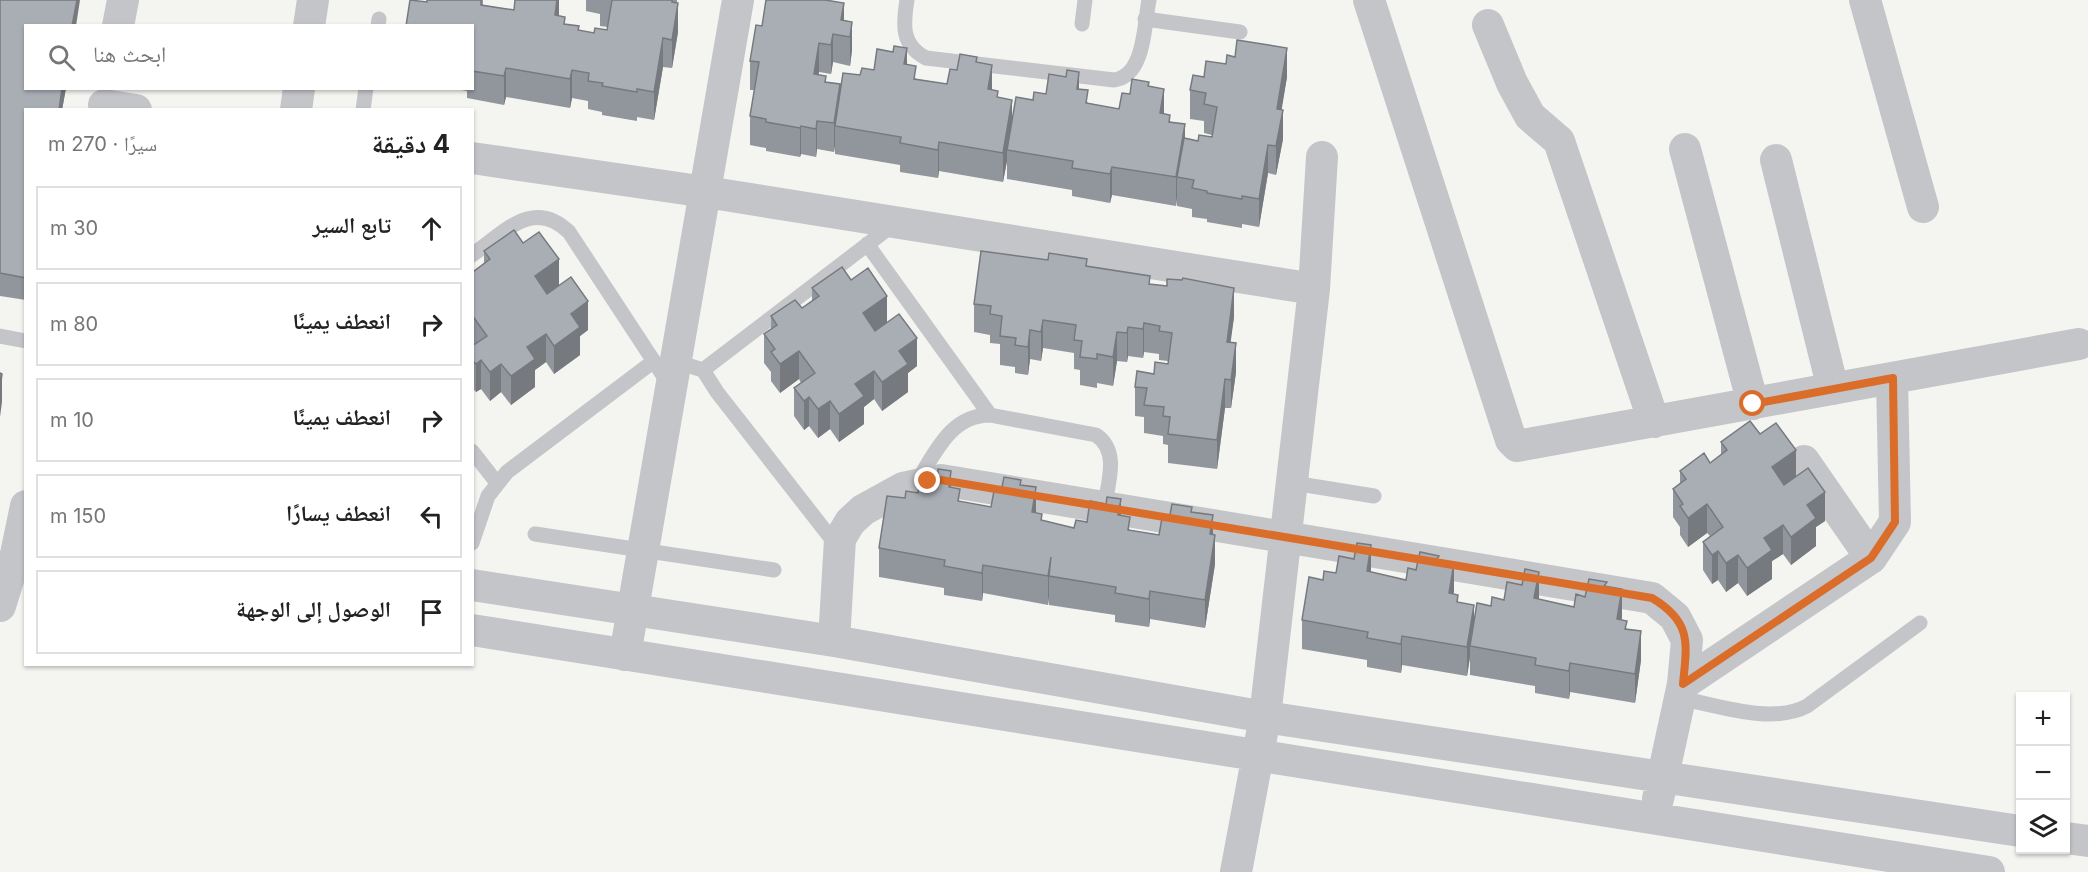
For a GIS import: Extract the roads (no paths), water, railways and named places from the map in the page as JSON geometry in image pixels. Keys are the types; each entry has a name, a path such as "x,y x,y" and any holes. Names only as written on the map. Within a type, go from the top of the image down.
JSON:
{"street":[{"path":"118,24 123,0"},
{"path":"309,24 313,0"},
{"path":"625,655 677,371 738,0"},
{"path":"1369,0 1511,440 1516,446 2079,344"},
{"path":"1865,0 1923,207"},
{"path":"1488,25 1512,83 1530,116 1559,141 1654,422"},
{"path":"296,108 299,90"},
{"path":"104,101 129,108"},
{"path":"1685,148 1753,404"},
{"path":"1236,872 1265,717 1314,289 1322,157"},
{"path":"474,158 705,192 1314,289"},
{"path":"1776,160 1833,389"},
{"path":"1681,691 1871,558 1895,522 1893,378"},
{"path":"1804,461 1871,558"},
{"path":"834,641 840,549 844,530 856,516 915,483 941,480 1652,598 1676,617 1687,640 1681,691 1654,820"},
{"path":"0,606 14,553 19,511"},
{"path":"474,585 834,641 1265,717 1662,779 2016,830"},
{"path":"474,630 1989,872"},
{"path":"2070,839 2088,841"}],"lane":[{"path":"907,0 904,20 906,39 911,48 926,58 1114,80 1128,76 1133,70 1149,0"},
{"path":"1082,24 1085,0"},
{"path":"1145,19 1240,32"},
{"path":"363,108 366,90"},
{"path":"474,254 524,219 536,216 560,223 677,371 717,392 840,549"},
{"path":"474,537 488,496 496,483 518,462 677,371 895,223"},
{"path":"867,244 990,415"},
{"path":"0,336 24,341"},
{"path":"915,483 956,425 978,415 990,415 1096,435 1103,440 1111,459 1104,508"},
{"path":"474,454 496,483"},
{"path":"1293,483 1374,496"},
{"path":"535,534 774,570"},
{"path":"1681,691 1767,714 1788,714 1808,706 1920,623"}]}
